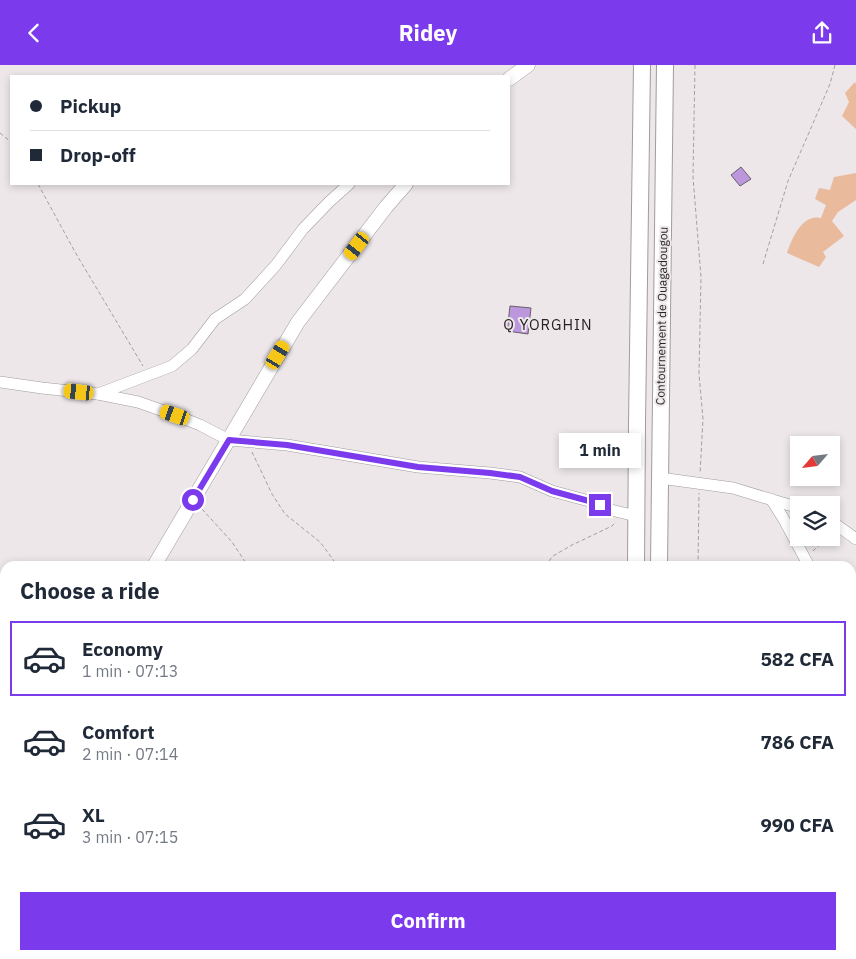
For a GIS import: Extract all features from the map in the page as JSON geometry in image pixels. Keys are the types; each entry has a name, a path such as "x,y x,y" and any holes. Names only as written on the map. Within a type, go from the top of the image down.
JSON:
{"highway":[{"name":"Contournement de Ouagadougou","path":"636,561 631,515 642,65"},
{"name":"Contournement de Ouagadougou","path":"659,561 665,65"}],"main road":[{"path":"510,78 528,65"},
{"path":"157,561 298,322 386,207 405,185"}],"street":[{"path":"98,394 172,366 192,349 216,319 245,299 276,265 303,229 348,185"},
{"path":"0,382 98,394 138,402 200,425 229,440 287,445 418,467 520,477 552,491 631,515"},
{"path":"660,478 733,488 790,505"},
{"path":"771,499 805,561"},
{"path":"840,528 855,539"}],"path":[{"path":"695,65 693,177 701,277 700,374 703,419 699,483 698,561"},
{"path":"762,263 788,181 830,84 835,65"},
{"path":"0,133 10,141"},
{"path":"39,185 75,252 149,375"},
{"path":"244,441 253,453 272,494 285,514 320,542 334,561"},
{"path":"193,500 232,542 245,561"},
{"path":"549,561 553,556 572,545 631,515"},
{"path":"808,561 815,548 829,540 855,539"}],"shaded area":[{"path":"855,82 856,129 842,116 849,102 845,93"},
{"path":"856,173 856,200 838,212 832,221 844,236 823,252 826,257 819,267 787,253 793,237 800,227 808,220 821,218 826,205 815,199 819,188 830,190 834,177"}],"building":[{"path":"741,167 751,179 740,186 731,175"},
{"path":"510,306 531,308 528,334 507,331"}],"district":[{"name":"Q YORGHIN","path":"548,325"}],"route":[{"path":"193,500 229,440 287,445 418,467 520,477 552,491 600,505"}]}
